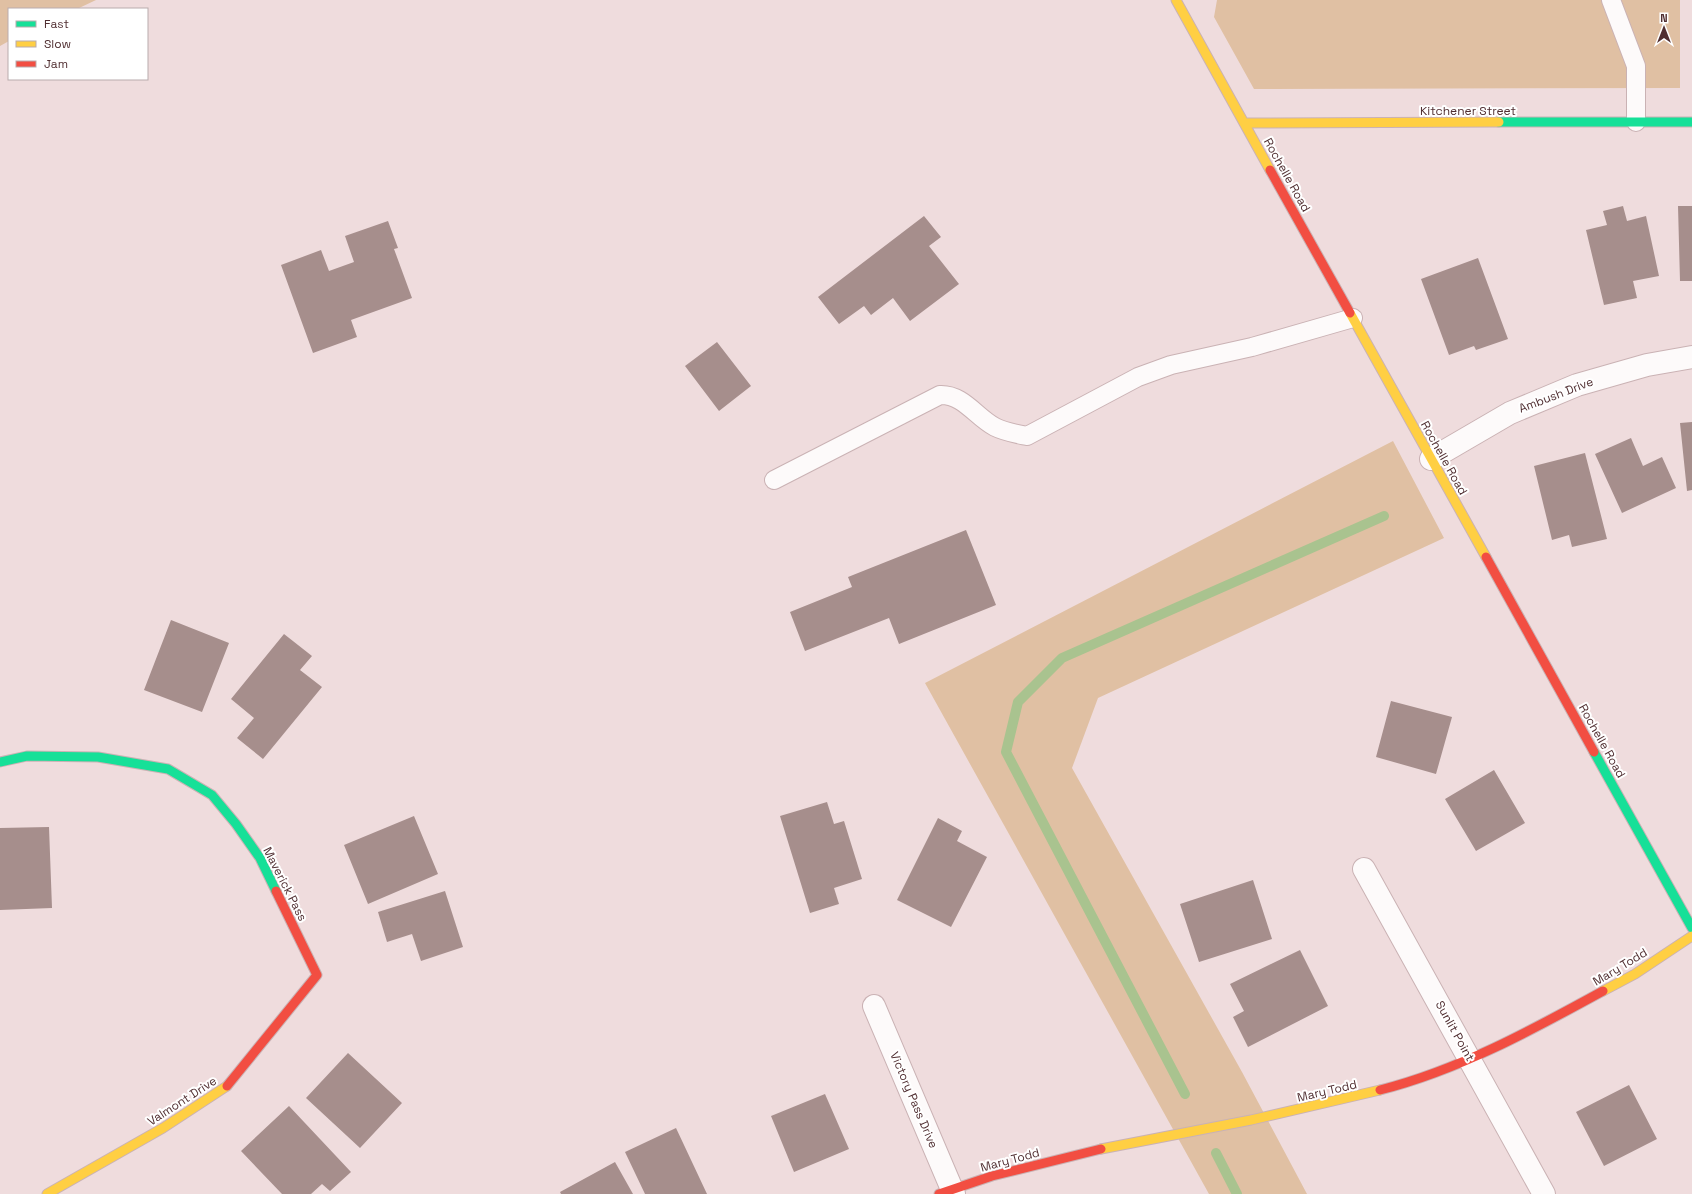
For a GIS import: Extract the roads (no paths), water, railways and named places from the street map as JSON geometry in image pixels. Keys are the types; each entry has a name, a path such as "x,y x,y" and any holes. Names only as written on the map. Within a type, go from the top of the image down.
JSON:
{"street":[{"name":"Rochelle Road","path":"1176,0 1692,928"},
{"name":"Kitchener Street","path":"1245,123 1692,122"},
{"name":"Ambush Drive","path":"1431,459 1510,413 1577,386 1647,365 1692,357"},
{"name":"Maverick Pass","path":"0,762 27,756 98,757 168,769 212,795 236,824 260,858 317,975"},
{"name":"Sunlit Point","path":"1364,869 1544,1194"},
{"name":"Mary Todd","path":"948,1193 992,1176 1117,1145 1250,1120 1368,1094 1413,1082 1522,1036 1635,974 1692,936"},
{"name":"Valmont Drive","path":"47,1194 163,1128 225,1088 317,975"},
{"name":"Victory Pass Drive","path":"874,1006 948,1193"}],"lane":[{"path":"1611,0 1636,66 1636,122"},
{"path":"774,480 940,395 949,394 958,398 994,427 1028,436 1138,378 1171,365 1252,346 1353,318"}],"waterway":[{"path":"1185,1094 1006,752 1018,702 1062,658 1384,516"},
{"path":"1216,1153 1237,1194"}]}
